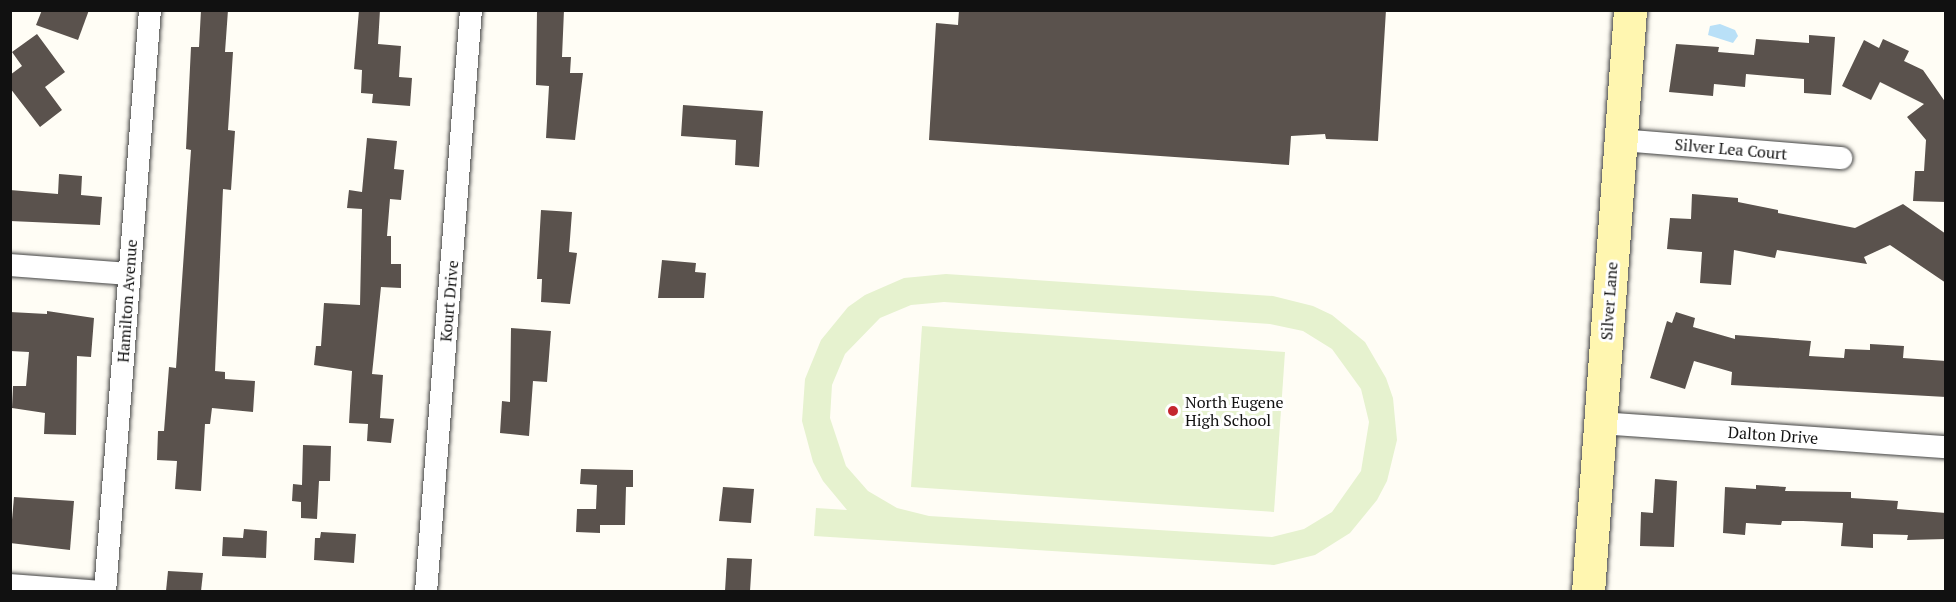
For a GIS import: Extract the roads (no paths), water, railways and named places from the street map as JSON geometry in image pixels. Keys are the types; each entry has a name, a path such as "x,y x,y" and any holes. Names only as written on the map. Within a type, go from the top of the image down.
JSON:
{"street":[{"name":"Hamilton Avenue","path":"103,591 150,10"},
{"name":"Kourt Drive","path":"426,591 471,10"},
{"name":"Silver Lane","path":"1588,591 1630,10"},
{"name":"Silver Lea Court","path":"1621,140 1841,158"},
{"path":"10,265 129,274"},
{"name":"Dalton Drive","path":"1600,423 1946,447"},
{"path":"10,585 103,591"}],"water":[{"path":"1720,24 1735,30 1738,36 1733,43 1708,35 1710,26"}],"place":[{"name":"North Eugene High School","path":"1173,411"}]}
